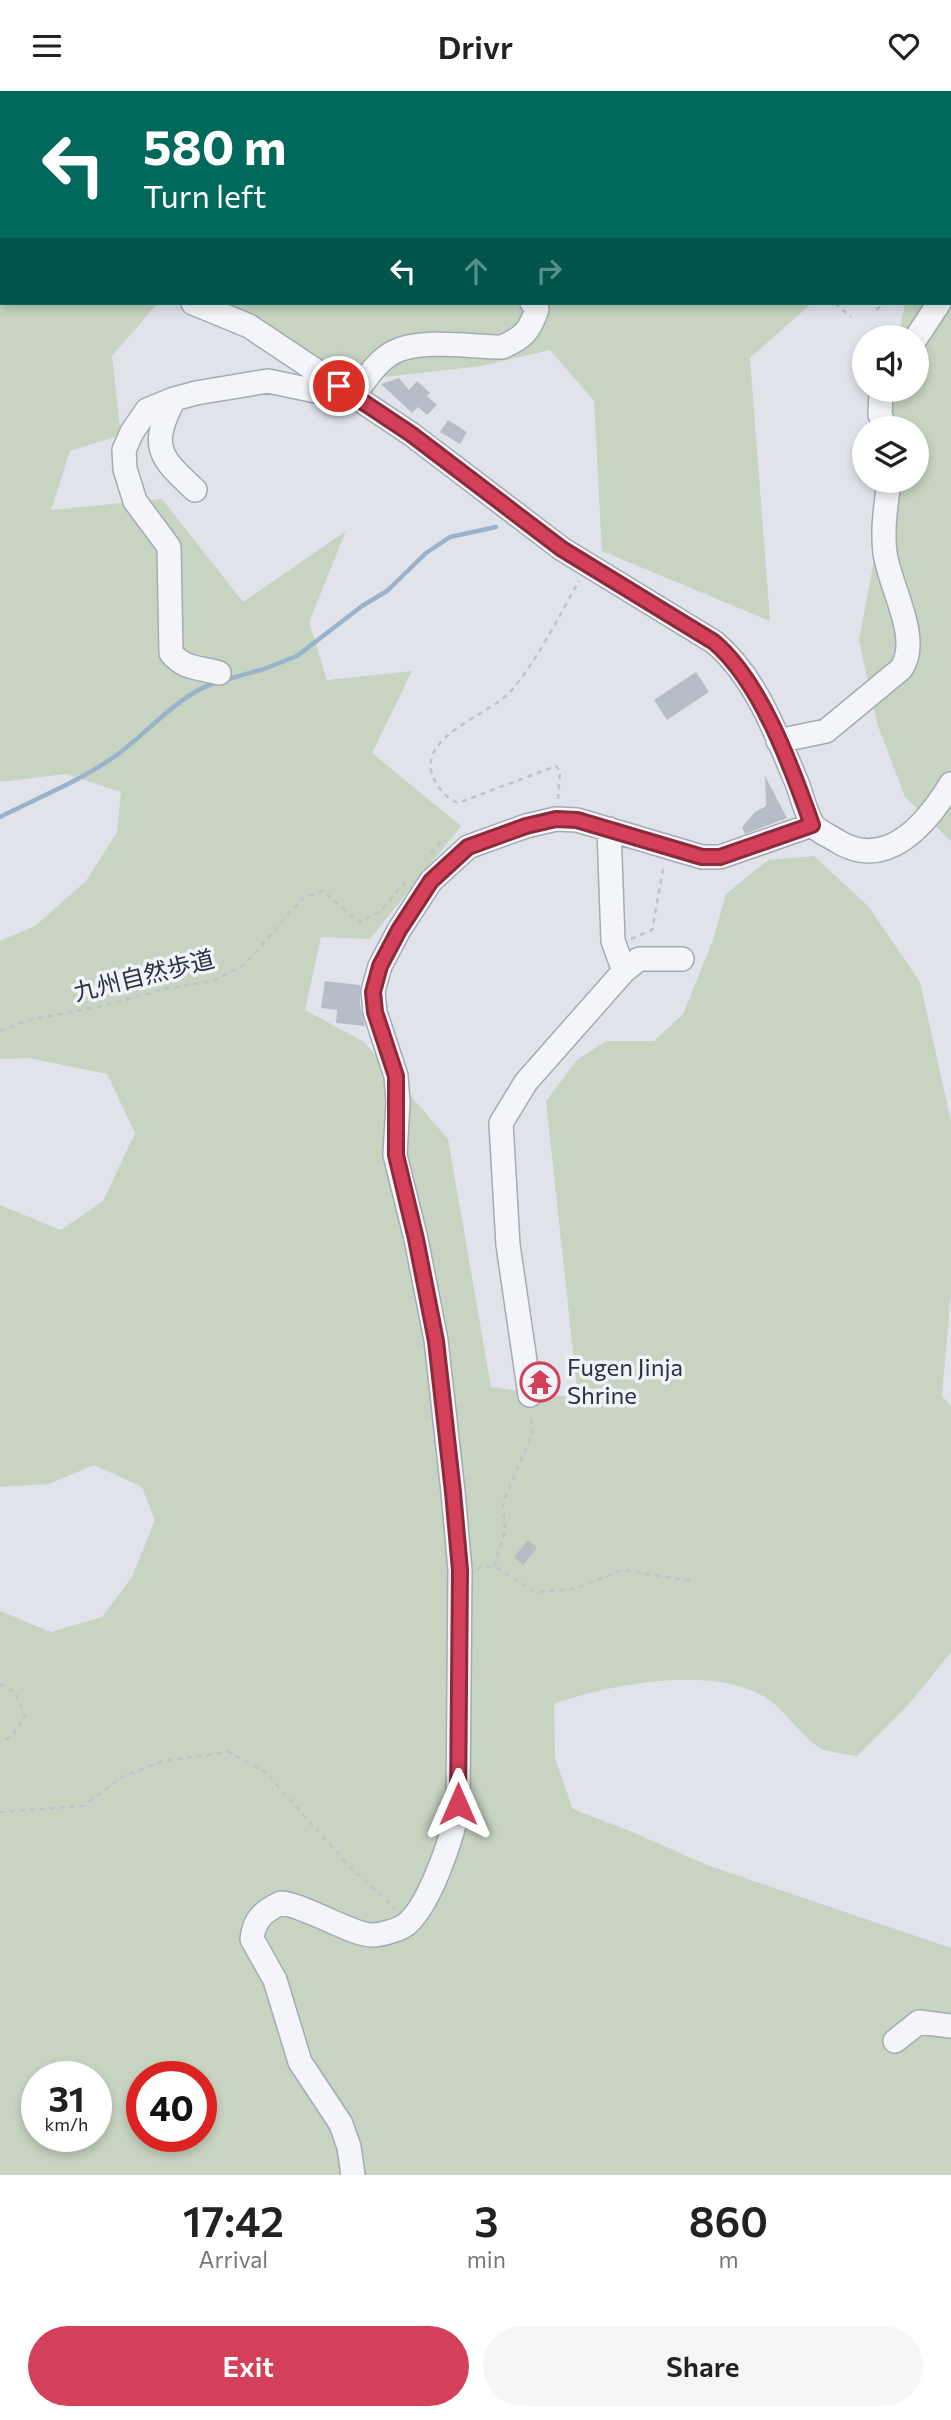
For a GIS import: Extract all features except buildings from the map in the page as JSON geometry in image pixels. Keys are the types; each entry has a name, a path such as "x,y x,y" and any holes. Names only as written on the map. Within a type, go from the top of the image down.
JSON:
{"street":[{"path":"198,305 249,326 411,434 562,549 714,642 727,653 749,680 778,741 812,825 843,844 873,851 884,850 916,831 951,785"},
{"path":"219,673 191,669 179,663 172,653 169,547 135,501 125,469 124,450 147,410 174,399 268,381 330,394 346,391 394,352 412,346 502,347 514,342 526,335 533,322 537,309 534,305"},
{"path":"925,325 938,305"},
{"path":"174,399 160,426 160,446 171,468 195,490"},
{"path":"778,741 826,731 906,662 910,654 909,636 885,552 888,493"},
{"path":"353,2175 349,2147 341,2124 300,2062 275,1980 255,1948 253,1930 265,1910 281,1903 372,1936 403,1927 414,1916 437,1876 455,1828 458,1804 460,1570 436,1341 396,1155 396,1076 375,1012 373,992 380,966 399,930 431,881 468,847 526,826 556,819 577,820 702,857 720,857 812,825"},
{"path":"609,829 613,941 624,971"},
{"path":"530,1395 508,1245 501,1123 526,1082 624,971 639,959 682,959"},
{"path":"895,2041 919,2022 951,2026"}],"path":[{"path":"837,305 851,317"},
{"path":"876,310 882,305"},
{"path":"556,819 560,771 556,766 458,803 450,800 430,772 435,752 450,732 509,694 548,636 587,565"},
{"path":"424,861 442,840 455,840 468,847"},
{"path":"613,941 635,939 652,930 668,847"},
{"name":"九州自然歩道","path":"0,1031 29,1020 103,1006 169,988 214,981 246,964 304,897 323,891 359,922 380,912 407,881"},
{"path":"494,1566 505,1532 503,1502 532,1435 530,1395"},
{"path":"460,1570 494,1566 535,1592 574,1589 622,1570 693,1581"},
{"path":"0,1684 15,1692 25,1716 12,1737 0,1741"},
{"path":"0,1812 83,1806 122,1777 163,1761 229,1752 265,1772 350,1867 397,1910 403,1927"}],"green space":[{"path":"0,305 156,305 112,356 121,435 70,451 51,510 162,499 243,602 346,531 309,622 327,680 412,671 372,753 461,826 370,939 321,937 305,1010 364,1042 448,1139 491,1387 578,1398 546,1101 577,1060 606,1041 654,1041 683,1014 713,940 726,894 768,860 814,856 868,906 920,982 951,1121 951,1292 942,1396 951,1406 951,1652 909,1704 857,1756 829,1751 810,1741 765,1697 742,1687 689,1680 631,1685 554,1704 555,1759 573,1809 707,1865 951,1948 951,2175 0,2175 0,1611 51,1632 102,1617 132,1577 155,1520 142,1487 94,1465 49,1484 0,1487 0,1205 61,1230 103,1201 135,1133 107,1074 29,1058 0,1059 0,941 35,926 86,881 117,832 121,792 66,774 0,782"},
{"path":"229,305 810,305 750,358 770,621 602,551 594,401 550,350 481,366 350,381"},
{"path":"905,305 951,305 951,841 905,797 877,723 859,640 879,535 882,493 929,493 929,416 889,416 890,402 929,402 929,325 901,325"}],"waterway":[{"path":"225,680 297,656 362,606 387,591 426,553 450,537 496,527"},
{"path":"0,817 98,768 124,750 188,696 217,682"}],"place":[{"name":"Fugen Jinja Shrine","path":"540,1382"}],"route":[{"path":"339,386 411,434 562,549 714,642 727,653 749,680 798,785 812,825 720,857 702,857 577,820 556,819 479,841 468,847 431,881 399,930 380,966 373,992 375,1012 396,1076 396,1155 436,1341 453,1492 460,1570 458,1804"}]}
